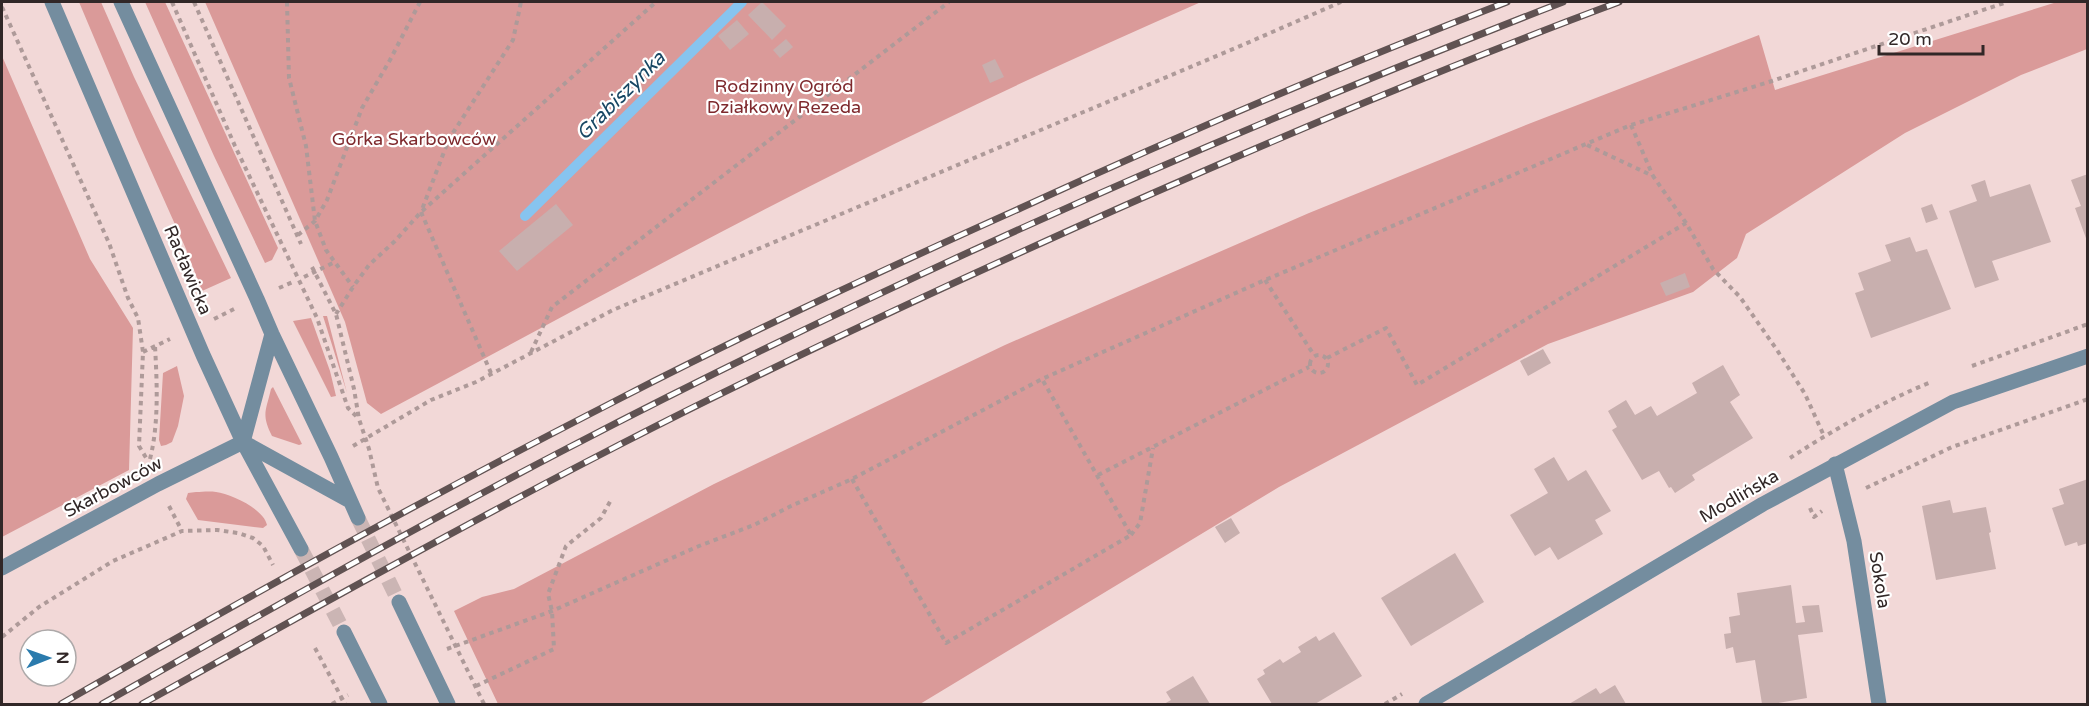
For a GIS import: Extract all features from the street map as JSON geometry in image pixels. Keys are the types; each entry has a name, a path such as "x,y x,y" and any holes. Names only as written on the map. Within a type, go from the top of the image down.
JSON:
{"street":[{"name":"Racławicka","path":"52,2 203,355 243,442 301,549"},
{"path":"121,2 358,518"},
{"path":"272,334 243,442 350,501"},
{"name":"Modlińska","path":"1426,705 1763,504 1835,464 1953,402 2088,356"},
{"name":"Skarbowców","path":"2,568 158,484 243,442"},
{"name":"Sokola","path":"1835,464 1856,551 1879,705"},
{"path":"399,602 448,705"},
{"path":"344,632 380,705"}],"path":[{"path":"172,2 248,174 317,318 348,408 359,419"},
{"path":"194,2 301,244"},
{"path":"287,2 289,78 306,146 315,221 326,250 352,287"},
{"path":"298,236 315,221 327,200 362,108 420,2"},
{"path":"491,373 421,212 449,139 513,40 521,2"},
{"path":"336,314 352,287 369,265 421,212 656,2"},
{"path":"531,353 552,307 949,2"},
{"path":"365,439 431,400 476,382 612,310 1341,2"},
{"path":"425,658 552,610 699,546 754,525 852,479 1042,380 1264,280 1630,125 1772,81 2007,2"},
{"path":"2,7 109,243 128,298 138,318 143,352 139,446 149,464 154,443 155,346"},
{"path":"1630,125 1653,176 1686,223 1713,269 1740,297 1805,394 1835,464"},
{"path":"1586,144 1653,176"},
{"path":"1327,358 1386,328 1417,385 1686,223"},
{"path":"304,277 313,269 335,262"},
{"path":"313,269 336,314 359,419 378,488 484,705"},
{"path":"1264,280 1314,355"},
{"path":"276,290 293,282"},
{"path":"213,319 243,305"},
{"path":"143,352 170,339"},
{"path":"1309,367 1315,373 1322,374 1329,366 1327,358 1314,355"},
{"path":"1309,367 1309,362 1314,355"},
{"path":"1098,476 1309,367"},
{"path":"1042,380 1131,535"},
{"path":"1843,498 1952,447 2088,399"},
{"path":"852,479 946,644 1131,535 1140,523 1153,448"},
{"path":"476,686 554,649 552,610 548,594 566,546 601,518 612,498"},
{"path":"165,499 182,531"},
{"path":"2,637 39,607 113,561 182,531 217,530 253,538 263,546 273,565"},
{"path":"315,648 345,705"},
{"path":"332,705 369,684"}],"green space":[{"path":"79,2 101,2 134,77 231,278 202,291"},
{"path":"145,2 165,2 278,248 272,260 265,263"},
{"path":"205,2 1201,2 1026,81 794,194 381,414 367,403 345,322"},
{"path":"2057,2 2087,2 2087,49 2021,75 1905,133 1746,234 1737,258 1693,292 1548,344 1279,487 920,704 498,704 454,611 482,597 514,589 714,484 1005,345 1309,213 1531,123 1759,35 1775,90"},
{"path":"2,56 90,259 133,328 129,470 2,537"},
{"path":"323,316 327,316 347,393"},
{"path":"311,318 330,371 336,396 331,397 293,321"},
{"path":"177,366 184,396 178,426 172,442 161,446 159,440 163,373"},
{"path":"273,387 302,444 272,436 266,422 266,412"},
{"path":"216,492 238,499 260,513 267,525 263,528 198,520 186,499 188,493"}],"building":[{"path":"762,2 786,26 772,40 748,15"},
{"path":"737,20 749,34 730,50 718,36"},
{"path":"786,39 793,47 780,58 773,50"},
{"path":"995,59 1004,77 990,83 982,65"},
{"path":"2088,174 2087,241 2075,208 2081,206 2071,180"},
{"path":"1985,180 1990,197 2030,184 2051,242 1992,261 1999,280 1975,288 1949,211 1977,201 1971,185"},
{"path":"556,204 573,225 517,271 499,251"},
{"path":"1932,204 1938,219 1926,223 1921,208"},
{"path":"1910,237 1916,252 1927,249 1951,309 1871,338 1855,293 1864,290 1858,273 1891,261 1885,245"},
{"path":"1685,273 1690,287 1666,296 1660,283"},
{"path":"1543,349 1551,363 1528,376 1520,361"},
{"path":"1723,365 1740,395 1730,402 1753,438 1692,475 1695,480 1675,493 1671,487 1669,488 1659,471 1642,480 1612,430 1617,427 1608,411 1626,400 1635,415 1651,406 1657,416 1697,393 1692,383"},
{"path":"1554,457 1568,481 1586,470 1611,511 1595,520 1603,534 1558,560 1550,547 1535,556 1510,515 1548,493 1534,469"},
{"path":"2088,479 2088,543 2078,546 2077,542 2065,546 2052,508 2064,504 2059,489"},
{"path":"1950,500 1953,513 1986,507 1996,569 1936,580 1922,506"},
{"path":"1231,518 1240,533 1225,543 1215,527"},
{"path":"1455,553 1484,602 1411,646 1381,598"},
{"path":"1791,585 1796,623 1805,622 1802,606 1819,605 1823,632 1798,635 1807,698 1762,704 1755,660 1736,663 1733,647 1726,649 1724,634 1731,633 1729,617 1740,615 1737,593"},
{"path":"1334,632 1362,676 1315,704 1272,704 1257,679 1265,674 1263,670 1280,659 1283,663 1301,652 1298,647 1316,636 1319,641"},
{"path":"1193,676 1210,704 1164,704 1171,700 1166,692"},
{"path":"1615,685 1626,704 1569,704 1596,688 1600,694"}],"waterway":[{"name":"Grabiszynka","path":"525,216 742,2"}],"tunnel":[{"path":"358,518 399,602"},
{"path":"301,549 344,632"}],"railway":[{"path":"61,704 409,509 621,398 770,324 921,253 1203,127 1324,75 1507,2"},
{"path":"102,704 333,574 566,449 810,327 934,268 1184,157 1310,103 1563,2"},
{"path":"142,704 499,508 804,353 1117,209 1242,155 1429,76 1619,2"}],"park label":[{"name":"Rodzinny Ogród Działkowy Rezeda","path":"784,96"},
{"name":"Górka Skarbowców","path":"414,139"}]}
